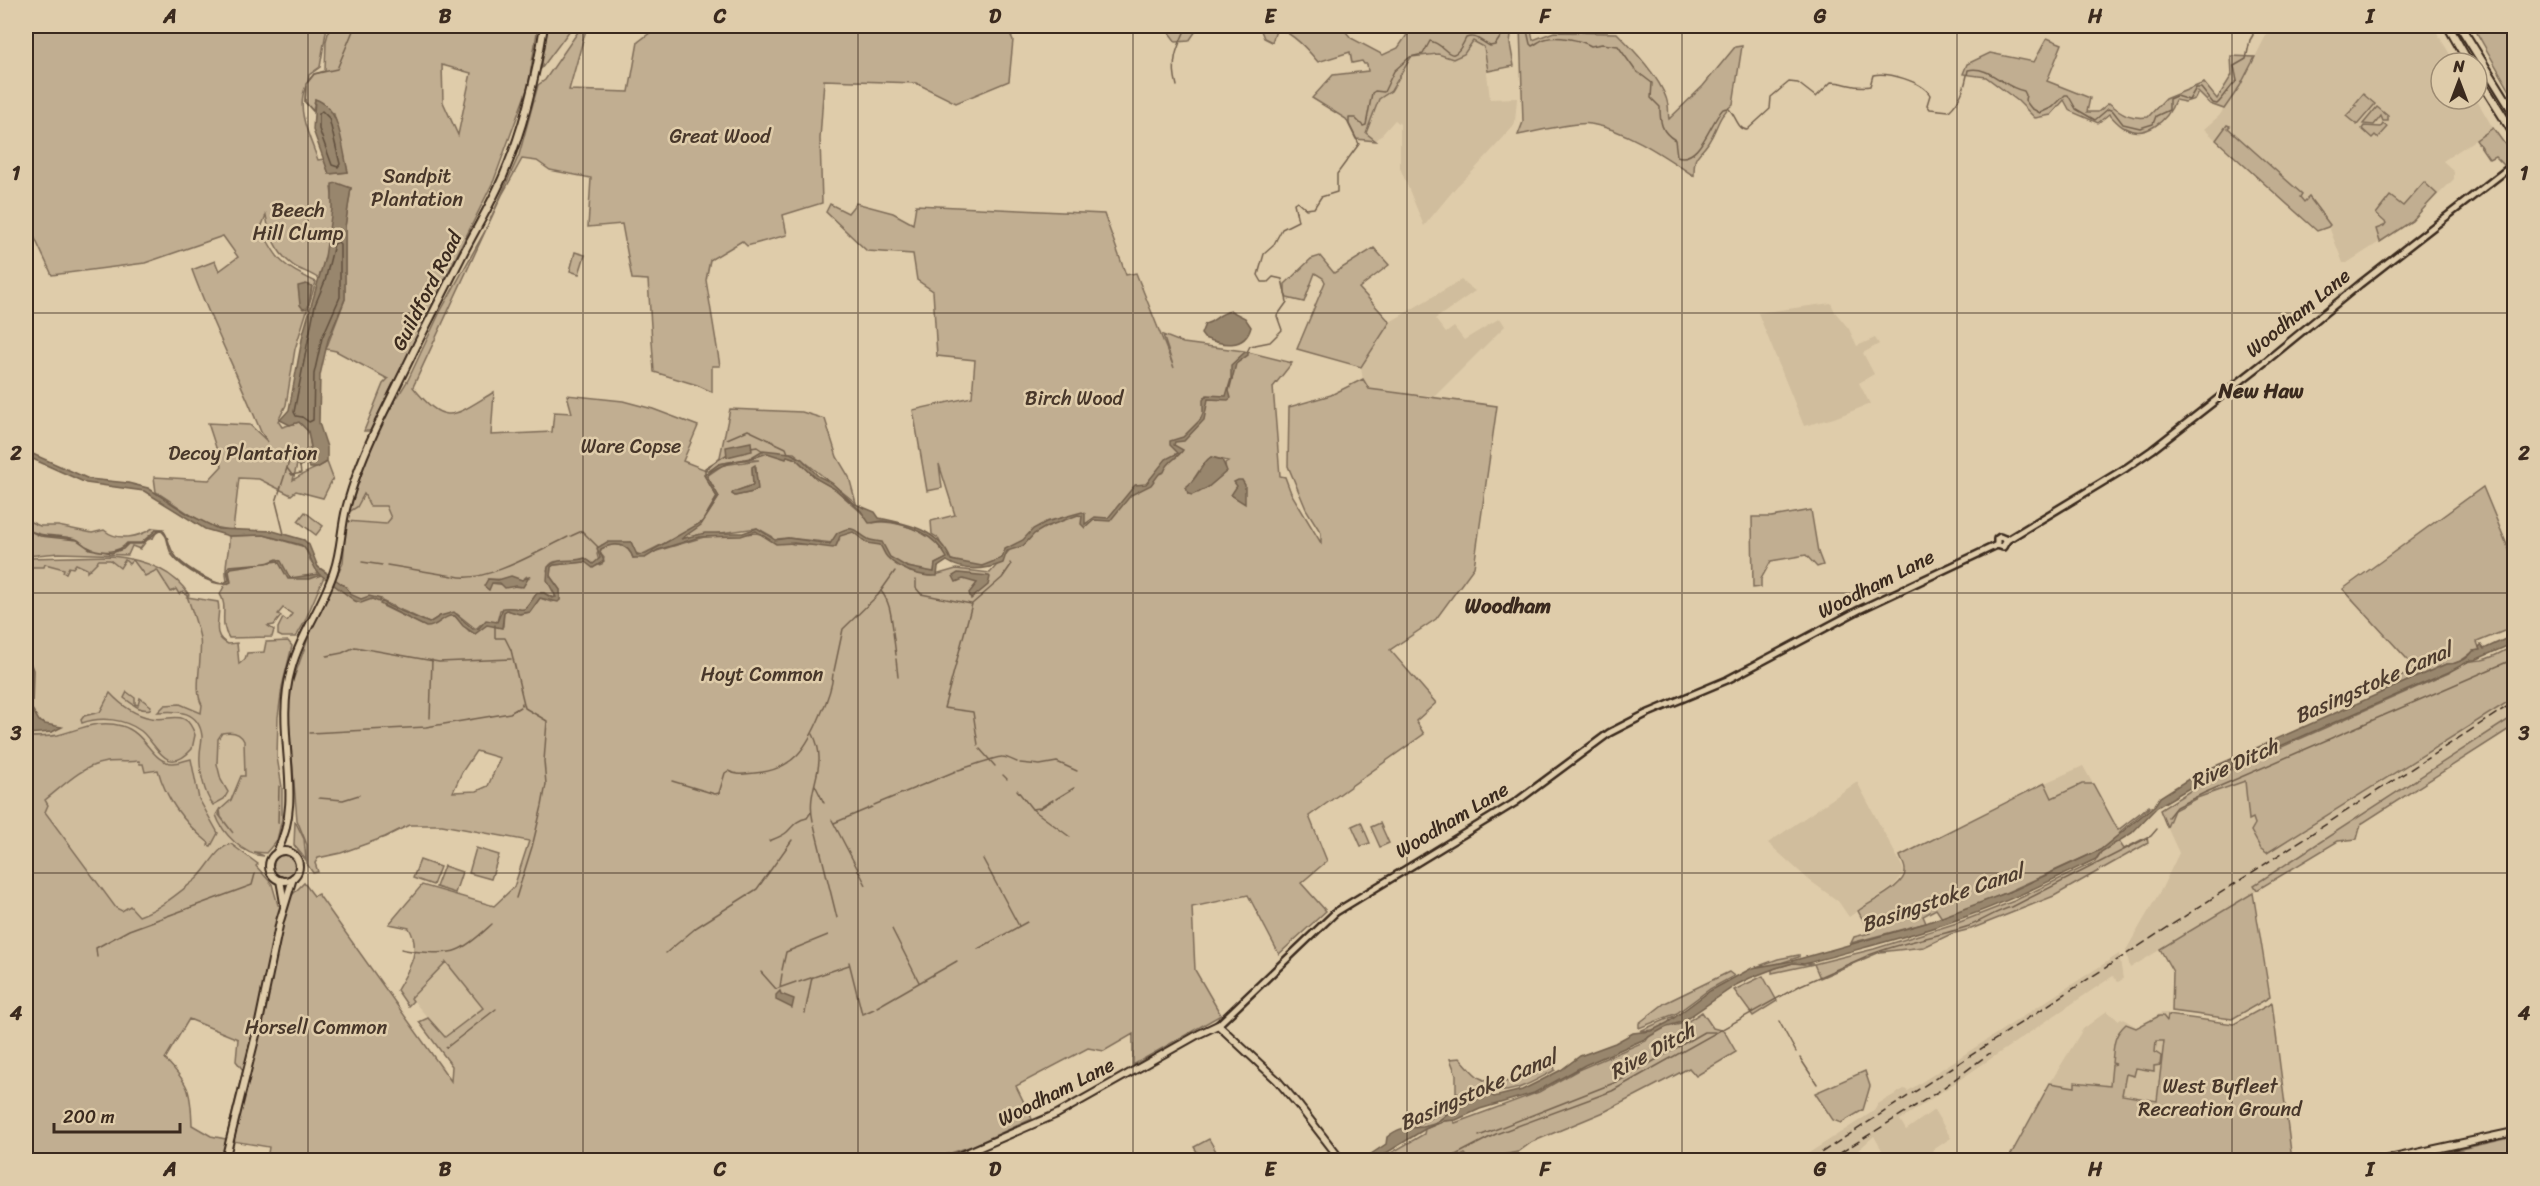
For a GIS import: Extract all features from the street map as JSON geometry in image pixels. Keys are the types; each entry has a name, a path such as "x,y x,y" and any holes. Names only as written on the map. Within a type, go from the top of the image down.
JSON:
{"highway":[{"path":"2448,26 2462,51"},
{"path":"2460,26 2514,113"},
{"path":"2489,94 2514,134"}],"main road":[{"name":"Guildford Road","path":"286,832 289,775 284,734 285,698 291,668 301,640 334,570 346,509 366,450 508,165 532,88 544,26"},
{"name":"Woodham Lane","path":"950,1161 1057,1114 1218,1025 1336,912 1516,802 1609,733 1639,717 1727,680 1870,605 1997,545 1997,539 2000,537 2007,540 2102,484 2152,450 2266,362 2360,284 2514,164"},
{"path":"286,832 289,851"},
{"path":"285,903 280,880 269,868 271,859 277,852 286,832"},
{"path":"225,1161 285,903 300,865 296,856 289,851 277,852"},
{"path":"280,880 293,878"},
{"path":"1218,1025 1277,1080 1341,1161"},
{"path":"2385,1161 2514,1132"}],"shaded area":[{"path":"2271,26 2433,26 2448,51 2429,51 2429,111 2483,111 2493,128 2443,161 2454,171 2454,179 2412,221 2347,263 2343,263 2329,227 2317,231 2204,129 2219,116 2240,86"},
{"path":"1472,41 1484,47 1490,99 1517,98 1515,122 1424,226 1400,168 1400,124 1395,120 1376,141 1366,133 1379,99 1391,91 1410,57 1464,54"},
{"path":"1461,280 1475,291 1435,319 1446,333 1454,327 1464,340 1500,318 1505,326 1435,396 1368,389 1363,381 1361,367 1390,322"},
{"path":"1831,303 1835,312 1849,329 1857,346 1875,338 1879,344 1863,353 1874,374 1859,383 1870,404 1834,418 1804,426 1758,313"},
{"path":"364,494 386,506 391,518 386,524 346,521 349,512 357,507"},
{"path":"111,556 152,564 182,587 191,599 218,602 220,607 218,636 228,644 237,643 239,664 245,659 247,653 264,652 266,642 288,641 292,646 282,687 278,717 277,757 282,787 281,826 277,840 269,851 254,852 247,846 242,852 258,864 256,866 260,870 214,872 159,911 90,931 86,920 26,872 26,562 61,557"},
{"path":"2514,691 2514,725 2253,893 2130,968 2126,950 2162,888 2179,853 2167,827 2174,810 2197,798 2245,780 2249,819 2253,818 2255,824 2251,831 2261,849"},
{"path":"2083,766 2093,784 2082,784 2052,798 2045,783"},
{"path":"1857,782 1904,873 1894,886 1849,917 1838,901 1809,880 1768,843"},
{"path":"2119,954 2123,979 2118,982 2113,976 1900,1120 1906,1130 1934,1110 1951,1138 1933,1150 1939,1160 1868,1160 1883,1152 1874,1136 1855,1153 1861,1160 1798,1160 1874,1111 1878,1104 1904,1089 1908,1091"},
{"path":"446,962 483,1008 444,1037 411,998"},
{"path":"2107,1011 2118,1020 2121,1018 2137,1027 2161,1013 2168,1013 2157,1101 2050,1083 2083,1029"}],"green space":[{"path":"26,26 327,26 320,67 309,75 308,82 314,74 325,71 326,41 330,26 538,26 528,87 494,180 370,431 364,431 383,384 388,379 336,351 326,349 345,299 345,227 351,188 331,187 330,233 319,279 294,266 282,255 271,236 266,215 261,228 277,256 288,267 316,282 295,349 286,405 278,421 282,427 299,422 308,431 311,447 299,457 293,480 327,462 333,478 323,498 296,491 291,495 259,479 239,478 233,530 202,522 156,492 154,477 209,480 222,466 208,423 250,425 268,442 261,432 192,270 215,261 219,271 238,257 223,236 145,263 52,275 26,219","holes":["442,65 471,73 458,135 443,102","306,86 305,102 313,111 315,99 334,114 348,172 329,174 324,159 318,160 303,114 302,104"]},
{"path":"548,26 573,26 541,69"},
{"path":"582,26 587,26 569,90 629,92 638,42 659,26 1006,26 1013,40 1009,81 956,103 916,83 824,80 820,139 822,203 783,215 787,235 747,246 742,241 710,260 706,280 720,366 712,366 712,392 654,372 648,280 632,279 622,224 588,227 591,178 550,170 537,161 522,159 502,195 413,387 434,408 443,413 459,412 494,392 491,435 552,432 554,412 572,413 567,395 623,401 653,409 698,426 683,461 706,470 720,457 730,409 802,412 825,419 837,457 849,477 856,503 794,453 786,455 796,459 817,479 835,489 873,523 894,523 917,530 932,539 946,555 938,538 932,534 931,521 955,515 939,464 942,488 927,491 913,410 972,397 975,360 937,356 933,291 917,280 913,254 867,251 826,212 830,204 848,213 856,203 893,213 913,224 916,205 1104,214 1126,275 1136,273 1174,368 1163,335 1183,343 1244,351 1292,363 1273,387 1280,476 1285,477 1291,493 1321,543 1321,533 1306,509 1288,466 1289,407 1331,395 1363,379 1369,389 1497,406 1474,567 1436,619 1390,650 1436,703 1416,721 1424,734 1309,816 1327,861 1301,883 1326,911 1279,954 1248,895 1192,907 1195,970 1221,1015 1133,1065 1133,1034 1104,1051 1088,1048 1016,1086 1032,1119 972,1146 930,1160 267,1160 269,1147 233,1141 228,1160 26,1160 26,737 54,736 90,726 113,724 122,726 137,735 159,758 166,762 176,763 191,759 199,799 218,833 211,846 177,810 161,781 158,770 145,772 143,764 139,761 107,762 94,765 72,778 45,800 48,805 45,812 116,908 122,911 130,906 139,916 182,891 199,876 216,854 231,844 258,864 256,866 272,884 278,905 287,906 291,896 304,883 314,896 318,894 451,1081 452,1066 419,1022 428,1018 445,1037 483,1008 446,962 411,998 413,1001 408,1006 397,990 412,960 413,936 409,928 389,924 422,885 494,906 514,887 529,841 442,825 409,825 385,837 341,853 318,858 315,863 318,872 313,873 307,864 307,845 297,820 288,709 292,683 310,633 343,563 346,521 386,524 391,518 386,506 370,506 364,494 357,507 349,512 368,453 387,414 408,380 439,314 485,231 519,155 538,85 545,80","holes":["1211,457 1228,461 1225,463 1226,471 1198,493 1186,487","759,460 723,465 707,476 719,497 704,520 717,497 704,475 719,464","756,467 757,489 735,496 733,492 753,485 752,468","757,528 773,537 756,533 704,537 633,558 628,549 620,545 611,545 601,549 600,553 604,558 602,564 596,566 585,562 551,567 550,576 560,590 560,600 551,602 540,598 530,612 521,614 507,610 504,612 503,626 487,625 470,632 460,620 453,616 431,622 440,616 457,614 476,629 480,625 497,622 500,610 524,609 537,593 544,593 554,598 556,593 547,570 549,566 558,561 586,560 593,564 599,561 597,554 602,545 631,542 635,553 641,555 671,540","777,539 833,543 839,540 836,546 793,544","1013,546 990,573 956,569 932,576 910,572 898,564 929,573 934,572 935,564 947,558 981,566 1000,560","527,576 520,587 491,583 488,579 522,580","384,602 428,623 422,625 383,606","476,751 500,758 488,786 477,791 453,792 462,772","189,1019 238,1039 236,1061 243,1070 226,1139 211,1136 192,1125 191,1103 187,1088 165,1059"]},
{"path":"1164,26 1213,26 1198,28 1189,41 1176,42"},
{"path":"1259,26 1341,26 1351,38 1383,55 1398,48 1413,26 1512,26 1510,44 1514,66 1488,71 1484,47 1473,41 1464,54 1453,59 1438,54 1411,57 1391,91 1379,99 1366,133 1376,141 1356,139 1346,119 1312,98 1333,75 1368,71 1367,64 1362,61 1352,63 1350,52 1318,62 1289,34 1277,28 1272,42 1264,38"},
{"path":"1520,26 1530,26 1533,40 1554,32 1617,33 1655,76 1668,105 1669,119 1703,86 1735,47 1742,46 1733,104 1723,114 1712,137 1697,156 1694,176 1645,145 1605,127 1585,123 1518,135 1523,122"},
{"path":"2473,26 2514,26 2507,40 2514,52 2514,98 2489,51"},
{"path":"2047,38 2062,44 2047,81 2090,98 2087,112 2098,112 2109,103 2123,113 2137,117 2148,117 2165,99 2204,83 2217,99 2232,75 2231,56 2255,57 2240,86 2224,109 2210,104 2198,92 2195,99 2185,102 2175,100 2172,108 2161,121 2147,130 2139,131 2123,127 2109,114 2098,123 2070,111 2064,100 2051,115 2035,118 2018,101 1986,77 1963,74 1967,64 1990,53 2034,62"},
{"path":"2363,94 2375,104 2357,125 2346,116"},
{"path":"2377,107 2388,116 2388,121 2383,121 2381,116 2374,125 2363,124"},
{"path":"2383,124 2388,127 2378,138 2375,135 2372,138 2362,129 2364,126 2381,127"},
{"path":"2227,125 2302,194 2300,197 2304,202 2309,197 2330,225 2317,231 2216,140"},
{"path":"2493,128 2514,157 2504,165 2495,156 2489,159 2476,140"},
{"path":"2424,182 2437,194 2412,221 2380,242 2376,229 2386,223 2376,214 2390,196 2403,206"},
{"path":"1374,248 1389,265 1359,288 1390,322 1361,367 1297,349 1325,282 1315,273 1304,302 1287,298 1285,284 1311,259 1320,256 1334,273"},
{"path":"575,252 585,255 579,274 570,271"},
{"path":"2483,487 2514,562 2514,627 2477,642 2480,650 2474,651 2458,662 2446,664 2381,693 2377,685 2413,671 2407,659 2343,589"},
{"path":"1811,510 1818,552 1823,565 1817,567 1806,555 1771,561 1761,579 1761,587 1753,588 1752,517 1772,517"},
{"path":"305,512 323,526 316,535 298,521"},
{"path":"26,520 40,526 58,526 92,533 104,530 122,537 135,536 153,528 163,529 147,540 140,549 132,546 128,555 59,553 26,556"},
{"path":"264,535 305,547 311,562 326,572 296,637 278,635 278,628 283,618 287,621 292,614 283,608 278,614 281,616 274,625 268,626 274,630 272,637 229,638 224,626 224,605 220,594 227,581 229,536"},
{"path":"111,556 133,560 129,564 125,560 120,568 110,560 99,560 87,572 87,569 76,564 73,568 69,567 66,573 63,572 64,569 45,564 44,567 26,567 26,558"},
{"path":"133,560 155,566 165,572 174,578 189,595 187,597 183,592 179,594 176,589 171,592 157,570 145,576"},
{"path":"187,597 218,602 219,636 228,644 237,643 239,664 245,659 247,653 264,652 266,642 288,641 292,646 282,687 278,717 277,757 282,787 282,819 277,840 266,853 254,852 264,856 242,848 223,829 216,815 220,808 219,815 233,833 221,817 220,810 231,800 241,776 245,776 242,738 238,734 229,732 222,733 218,739 217,764 221,780 228,792 224,799 213,805 207,795 201,774 202,736 197,721 180,712 158,712 165,705 180,704 201,713 202,705 198,691 200,638"},
{"path":"2514,646 2514,698 2267,853 2261,849 2251,831 2255,824 2253,818 2249,820 2245,781 2197,798 2174,810 2167,827 2160,810 2207,780 2449,673 2459,664 2486,659"},
{"path":"127,692 135,698 135,704 138,705 140,698 151,706 150,709 140,708 124,698"},
{"path":"110,693 139,715 158,719 182,718 187,721 195,735 192,749 183,757 175,760 169,759 157,750 141,731 128,724 105,719 82,723 84,716 100,712"},
{"path":"2514,716 2514,726 2361,824 2357,839 2338,841 2257,890 2254,885"},
{"path":"2045,783 2052,798 2082,784 2093,784 2118,830 2150,807 2121,831 2117,838 2100,850 1983,903 1942,918 1936,909 1923,916 1926,923 1851,943 1854,937 1870,933 1858,911 1894,888 1904,876 1905,868 1900,856"},
{"path":"295,821 304,839 306,860 294,845"},
{"path":"1361,822 1370,843 1361,846 1352,826"},
{"path":"1380,823 1389,843 1380,847 1371,827"},
{"path":"2147,837 2148,843 2054,896 1971,929 1951,934 1924,947 1880,952 1820,978 1814,964 1874,949 1960,922 2014,901 2095,862 2101,852 2118,840 2124,849"},
{"path":"476,848 499,855 491,879 469,873"},
{"path":"284,854 292,858 296,866 292,874 284,878 276,874 272,866 276,858"},
{"path":"420,860 440,867 433,885 413,878"},
{"path":"444,866 462,872 455,893 436,887"},
{"path":"2253,893 2270,997 2232,1019 2172,1011 2173,972 2160,949"},
{"path":"1799,955 1799,957 1774,965 1756,967 1778,959"},
{"path":"1793,963 1814,964 1772,973 1772,969"},
{"path":"1729,972 1734,976 1710,989 1677,1013 1639,1028 1639,1023 1665,1003"},
{"path":"1763,976 1777,1001 1753,1016 1734,990"},
{"name":"West Byfleet Recreation Ground","path":"2272,1003 2292,1160 2008,1160 2050,1083 2075,1087 2075,1082 2110,1086 2112,1065 2116,1064 2112,1063 2115,1041 2126,1024 2136,1028 2159,1016 2163,1016 2167,1021 2168,1015 2234,1024","holes":["2156,1041 2164,1041 2157,1101 2122,1095 2126,1074 2134,1076 2136,1068 2154,1071 2154,1066 2160,1065 2161,1056 2155,1052"]},
{"path":"1702,1012 1713,1028 1724,1031 1736,1052 1696,1076 1689,1068 1604,1112 1532,1142 1518,1152 1477,1160 1470,1160 1465,1154 1453,1160 1379,1160 1424,1134 1425,1129 1444,1121 1453,1120 1455,1123 1539,1092 1578,1070 1646,1041 1653,1033 1686,1022"},
{"path":"1674,1016 1659,1028 1640,1031"},
{"path":"1460,1058 1477,1076 1488,1081 1517,1080 1554,1066 1555,1070 1511,1090 1493,1091 1484,1088 1463,1096 1456,1093 1456,1074 1450,1059"},
{"path":"1865,1071 1870,1086 1863,1110 1841,1123 1833,1120 1815,1093"},
{"path":"1448,1110 1443,1118 1434,1123 1413,1126"},
{"path":"2514,1137 2514,1149 2496,1154 2502,1160 2413,1160"},
{"path":"1209,1139 1221,1160 1202,1160 1194,1147"}],"water":[{"path":"315,99 324,103 335,119 348,172 329,174 313,130"},
{"path":"337,183 351,188 345,227 345,299 328,340 320,375 319,423 327,447 327,462 317,468 310,468 305,462 300,467 297,462 299,457 311,447 308,431 299,422 290,425 280,420 289,410 303,334 325,257 332,209 332,184"},
{"path":"306,284 312,286 308,308 303,309 300,305 298,286"},
{"path":"1231,311 1245,318 1251,327 1244,339 1225,344 1204,338 1201,334 1205,324"},
{"path":"1245,352 1248,352 1248,355 1236,364 1229,391 1231,398 1228,400 1208,399 1204,420 1184,441 1175,442 1174,445 1183,450 1181,453 1151,485 1131,495 1110,521 1094,520 1085,528 1081,524 1082,516 1078,515 1046,527 1034,534 1023,546 1007,551 1003,563 996,565 967,568 947,561 938,567 937,576 924,575 898,566 886,556 880,545 867,543 853,532 840,536 833,548 794,543 776,544 756,531 741,536 700,537 658,550 645,558 633,558 628,549 620,545 611,545 601,549 604,561 593,568 585,562 554,565 551,567 550,576 560,590 558,602 540,598 530,612 519,614 507,610 504,612 502,628 487,625 475,634 463,626 455,616 447,617 426,627 380,604 382,601 429,623 440,616 454,612 473,629 479,628 486,620 497,622 503,608 523,610 537,593 544,593 552,598 556,597 547,580 548,567 552,564 585,558 593,564 600,558 597,548 607,542 631,542 637,555 646,554 702,522 717,497 704,475 719,464 750,458 763,450 790,453 802,459 818,476 832,483 853,503 875,512 879,518 912,526 931,535 946,550 951,560 982,566 1002,558 1005,549 1023,540 1033,529 1046,522 1082,512 1085,514 1085,524 1095,517 1108,518 1135,485 1146,484 1166,459 1178,453 1170,445 1170,441 1183,437 1200,420 1203,413 1203,400 1207,395 1226,396 1231,379 1231,365","holes":["767,453 786,459 787,456 796,459 817,479 835,489 861,511 869,523 883,521 920,532 936,543 947,558 935,564 934,572 907,567 890,557 882,542 870,540 851,529 837,533 830,544 788,538 775,540 757,528 743,533 705,533 681,539 701,525 719,497 707,476 712,471 726,464"]},
{"path":"751,442 752,451 727,457 726,447"},
{"path":"26,451 89,479 128,483 148,488 188,514 218,529 273,531 304,540 309,545 318,567 346,587 352,595 361,599 369,596 381,599 379,602 372,599 361,603 355,601 321,575 310,579 288,579 278,561 268,562 277,559 281,561 290,578 319,574 301,545 264,535 229,536 205,529 144,491 86,483 26,456"},
{"path":"1211,457 1222,460 1227,471 1207,488 1192,495 1188,494 1186,487"},
{"path":"755,465 758,489 735,496 732,494 753,485 752,467"},
{"path":"1242,480 1245,485 1245,504 1231,495 1237,486 1234,482"},
{"path":"162,529 178,559 196,572 221,584 209,581 177,560 170,552 165,535 160,530 141,544 128,544 123,549 112,553 101,551 114,551 127,543 141,543 156,530"},
{"path":"32,532 76,539 97,550 90,549 77,540 40,536"},
{"path":"262,563 231,568 229,571 231,582 222,584 229,580 227,570 229,566"},
{"path":"958,573 989,576 988,585 971,599 969,593 977,583 963,579 956,582 953,576"},
{"path":"511,576 522,580 529,577 523,587 505,588 500,583 492,583 489,590 484,586 488,579 498,580"},
{"path":"2514,635 2514,643 2203,780 2157,807 2132,833 2101,852 2096,859 2030,890 1979,912 1923,931 1804,964 1793,963 1750,978 1682,1022 1668,1026 1645,1039 1585,1065 1534,1093 1480,1109 1456,1120 1444,1121 1425,1129 1375,1160 1362,1160 1386,1144 1387,1137 1392,1133 1400,1129 1430,1125 1468,1097 1484,1091 1494,1097 1522,1090 1561,1070 1580,1056 1615,1043 1633,1033 1651,1031 1667,1023 1710,991 1752,968 1792,961 1926,923 2014,890 2100,850 2155,805 2160,797 2195,775 2446,664 2461,661 2473,651 2480,650 2481,645 2484,649"},
{"path":"26,651 33,670 32,709 39,721 62,727 52,732 26,734"},
{"path":"780,991 781,994 794,999 792,1008 776,1000 776,995"}],"waterway":[{"path":"313,111 305,102 306,84 314,74 337,69 355,26"},
{"path":"1177,86 1174,62 1187,26"},
{"path":"1247,352 1250,346 1270,342 1282,330 1277,316 1287,302 1282,279 1273,277 1268,282 1262,282 1258,275 1264,254 1273,246 1282,229 1298,221 1294,203 1297,201 1306,209 1314,208 1321,197 1337,192 1337,174 1359,144 1349,124 1349,118 1355,118 1363,126 1366,125 1372,93 1384,92 1394,71 1410,57 1423,54 1430,41 1452,54 1456,53 1466,38 1470,37 1490,46 1495,45 1508,26"},
{"path":"1526,26 1532,46 1550,38 1575,40 1591,46 1602,44 1618,46 1635,70 1652,83 1651,98 1660,107 1662,126 1675,140 1677,156 1685,157 1698,148 1723,109 1728,108 1741,127 1747,130 1770,109 1771,97 1789,82 1798,83 1816,97 1831,82 1860,87 1870,86 1873,75 1879,74 1896,76 1920,86 1930,95 1927,105 1930,109 1949,111 1962,93 1968,70 1976,69 2024,91 2025,100 2031,108 2040,113 2053,107 2065,95 2068,95 2076,109 2095,120 2108,109 2113,111 2123,124 2140,128 2153,124 2156,116 2169,110 2169,99 2176,96 2189,100 2196,88 2201,88 2213,103 2217,104 2237,81 2234,66 2246,59 2253,35 2252,26"},
{"path":"727,439 748,430 786,448 788,453"},
{"path":"284,534 276,502 294,446"},
{"path":"751,448 757,447 763,451"},
{"path":"705,475 705,468 726,455"},
{"path":"287,468 292,475 301,473 300,467"},
{"path":"571,536 582,531 598,547"},
{"path":"455,576 467,577 496,571 568,537"},
{"path":"362,562 382,565"},
{"path":"978,745 973,712 944,708 972,604 1002,578 1011,565 1010,563"},
{"path":"387,565 453,576"},
{"path":"834,671 843,629 878,595 895,571"},
{"path":"916,580 916,588 921,594 971,604"},
{"path":"881,591 888,604 893,629"},
{"path":"495,625 495,638 505,638 511,650 525,708 547,721 544,761 546,784 532,847 516,898"},
{"path":"893,632 896,655"},
{"path":"327,656 355,647 439,662 511,659"},
{"path":"896,659 898,677"},
{"name":"Rive Ditch","path":"2168,817 2176,807 2204,793 2514,659"},
{"path":"430,718 432,660"},
{"path":"672,781 715,794 719,793 725,773 728,771 738,774 755,773 768,771 789,762 804,746 816,726 829,695 833,674"},
{"path":"310,733 426,727 510,713 522,703"},
{"path":"813,734 818,746 819,757 812,797 813,821"},
{"path":"980,749 995,766"},
{"path":"958,770 1000,757 1017,762"},
{"path":"1020,763 1040,765 1057,762 1077,771"},
{"path":"874,805 956,771"},
{"path":"1003,775 1007,779"},
{"path":"815,785 824,803"},
{"path":"278,823 279,786"},
{"path":"1056,799 1074,788"},
{"path":"1017,790 1032,809 1070,837"},
{"path":"319,798 343,800 359,795"},
{"path":"1032,809 1040,808 1053,800"},
{"path":"834,823 872,807"},
{"path":"769,841 785,833 798,821 807,818 811,812"},
{"path":"832,820 866,885"},
{"path":"814,825 837,918"},
{"name":"Rive Ditch","path":"1869,955 1974,924 2151,836 2157,829"},
{"path":"666,953 697,927 757,889 792,840"},
{"path":"983,859 1019,926"},
{"path":"97,957 96,948 129,930 252,885 255,874"},
{"path":"978,949 1027,922"},
{"path":"401,949 452,952 471,942 492,924"},
{"path":"892,929 919,982"},
{"path":"782,970 786,952 828,935"},
{"name":"Rive Ditch","path":"1446,1160 1496,1134 1612,1091 1801,985 1867,956"},
{"path":"877,1007 957,961"},
{"path":"849,962 862,1014"},
{"path":"799,982 849,965"},
{"path":"761,972 776,989 796,982"},
{"path":"780,987 782,974"},
{"path":"805,1013 812,977"},
{"path":"446,1048 496,1009"},
{"path":"863,1014 874,1009"},
{"path":"1779,1021 1796,1052"},
{"path":"1479,1136 1619,1081 1704,1032 1715,1032"},
{"path":"1800,1058 1817,1084"}],"railway":[{"path":"1810,1160 2514,702"},
{"path":"1829,1160 1939,1091 1990,1053"}],"district":[{"name":"New Haw","path":"2261,391"},
{"name":"Woodham","path":"1508,606"}],"park label":[{"name":"Great Wood","path":"720,136"},
{"name":"Sandpit Plantation","path":"417,188"},
{"name":"Beech Hill Clump","path":"298,222"},
{"name":"Birch Wood","path":"1074,398"},
{"name":"Ware Copse","path":"631,446"},
{"name":"Decoy Plantation","path":"243,453"},
{"name":"Hoyt Common","path":"762,674"},
{"name":"Horsell Common","path":"316,1027"}],"water label":[{"name":"Basingstoke Canal","path":"2373,683"},
{"name":"Basingstoke Canal","path":"1942,898"},
{"name":"Basingstoke Canal","path":"1478,1090"}]}
